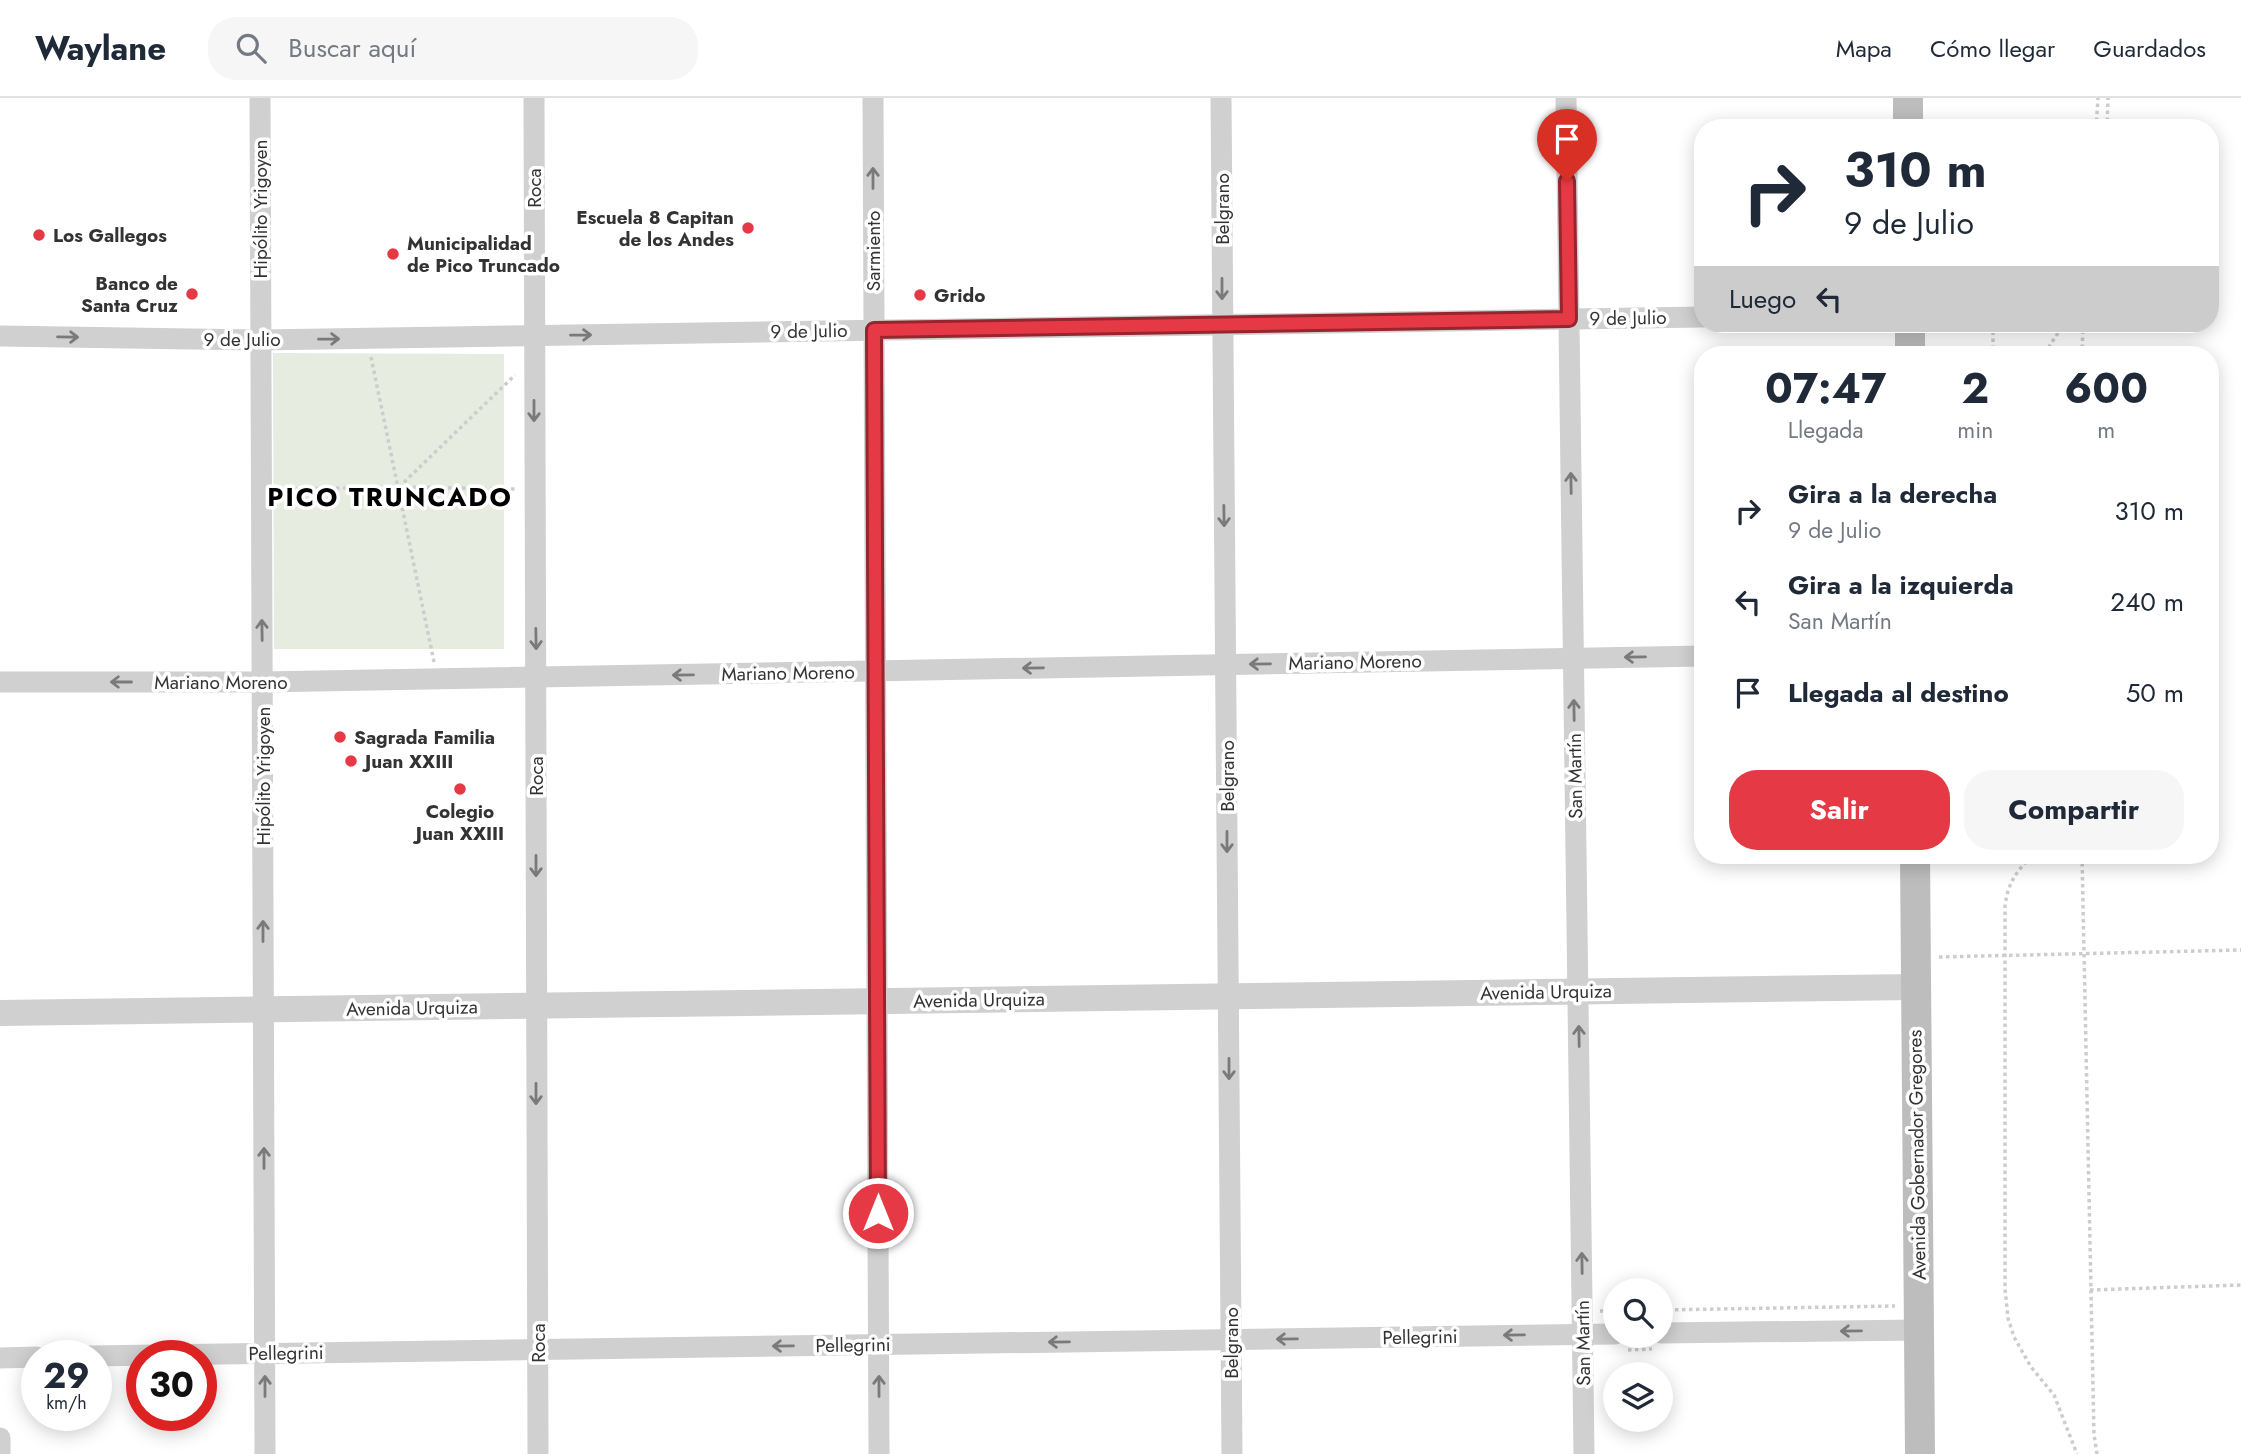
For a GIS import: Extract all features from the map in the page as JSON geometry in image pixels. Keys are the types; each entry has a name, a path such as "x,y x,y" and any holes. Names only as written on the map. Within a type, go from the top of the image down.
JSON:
{"main road":[{"path":"1908,98 1909,119"},
{"name":"Avenida Gobernador Gregores","path":"1915,864 1920,1454"}],"street":[{"name":"Hipólito Yrigoyen","path":"260,98 265,1454"},
{"name":"Roca","path":"534,98 533,489 538,1454"},
{"name":"Sarmiento","path":"873,98 879,1454"},
{"name":"Belgrano","path":"1221,98 1232,1454"},
{"name":"San Martín","path":"1566,98 1584,1454"},
{"name":"9 de Julio","path":"0,336 261,340 1694,317"},
{"name":"Mariano Moreno","path":"0,682 263,682 1694,656"},
{"name":"Avenida Urquiza","path":"0,1013 1578,992 1916,972"},
{"path":"1673,1333 1919,1329"},
{"name":"Pellegrini","path":"112,1356 1603,1334"},
{"path":"0,1358 21,1357"},
{"path":"0,1438 0,1454"}],"path":[{"path":"2097,119 2098,98"},
{"path":"2107,119 2108,98"},
{"path":"367,338 438,679"},
{"path":"399,487 534,357"},
{"path":"260,489 533,489"},
{"path":"2024,864 2008,887 2003,957 2005,1275 2008,1318 2014,1337 2031,1367 2057,1403 2077,1454"},
{"path":"2082,864 2090,1290 2094,1435 2097,1454"},
{"path":"1916,972 2003,957 2241,950"},
{"path":"2090,1290 2241,1285"},
{"path":"1673,1310 1899,1306"}],"shaded area":[{"path":"273,353 504,354 504,649 274,649"}],"place":[{"name":"Escuela 8 Capitan de los Andes","path":"748,228"},
{"name":"Los Gallegos","path":"39,235"},
{"name":"Municipalidad de Pico Truncado","path":"393,254"},
{"name":"Banco de Santa Cruz","path":"192,294"},
{"name":"Grido","path":"920,295"},
{"name":"Sagrada Familia","path":"340,737"},
{"name":"Juan XXIII","path":"351,761"},
{"name":"Colegio Juan XXIII","path":"460,789"}],"district":[{"name":"PICO TRUNCADO","path":"390,497"}],"route":[{"path":"878,1213 874,330 1569,319 1567,181"}]}
